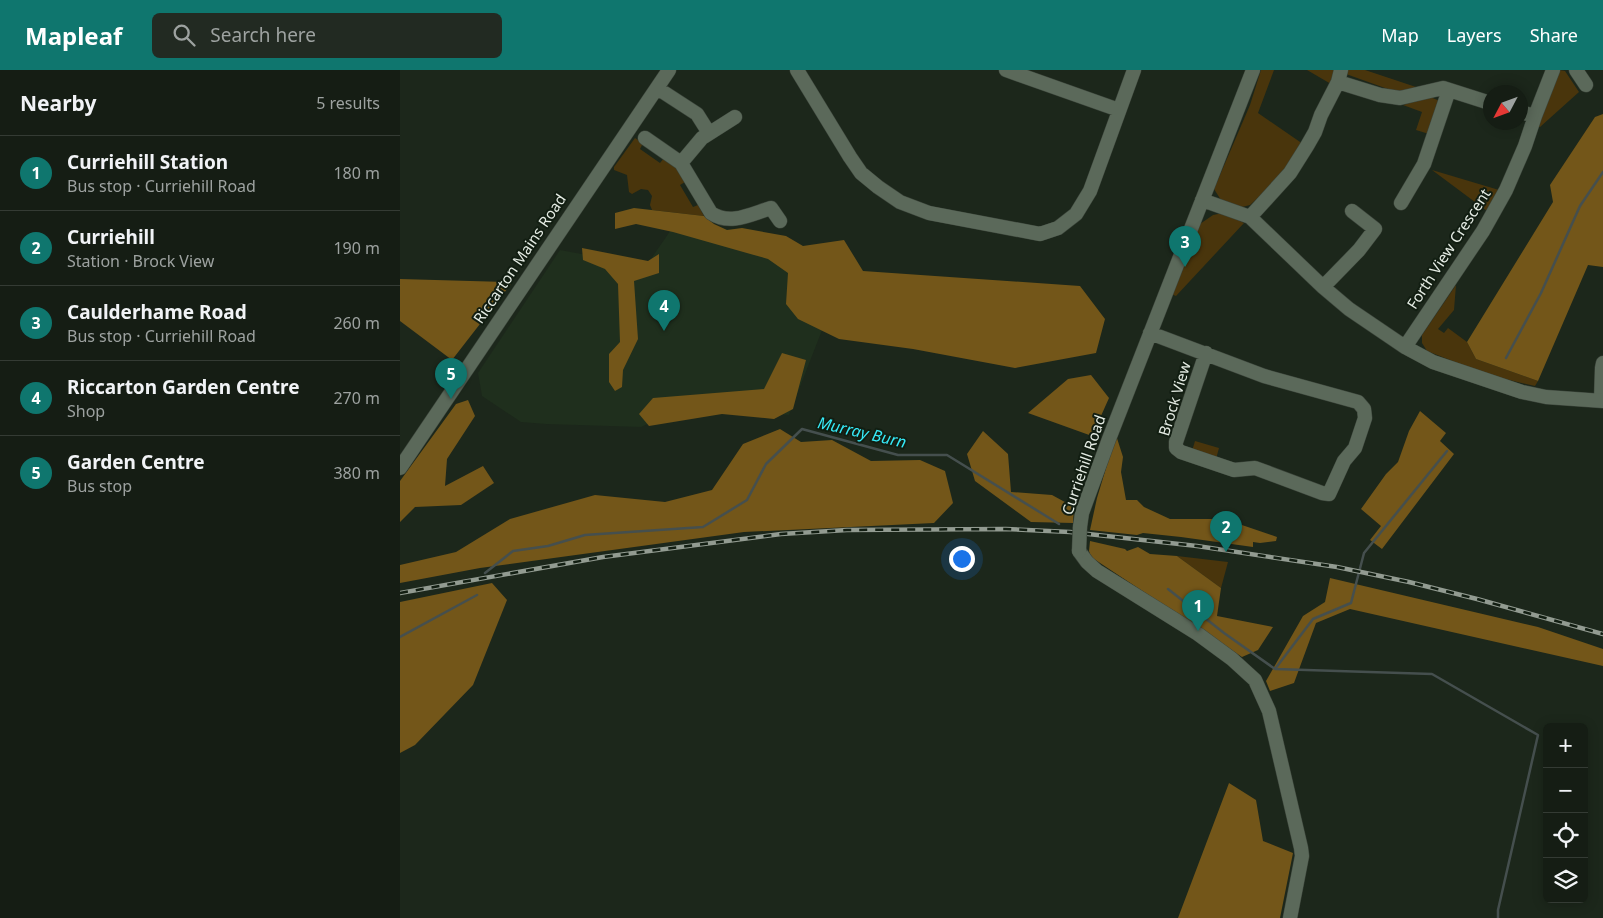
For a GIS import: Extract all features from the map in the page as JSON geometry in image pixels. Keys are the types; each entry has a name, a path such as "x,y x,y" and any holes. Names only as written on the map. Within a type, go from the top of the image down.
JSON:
{"street":[{"name":"Riccarton Mains Road","path":"400,468 669,70"},
{"path":"797,70 861,173 900,202 929,214 1040,234 1058,228 1076,214 1090,191 1134,70"},
{"path":"1006,70 1119,110"},
{"name":"Curriehill Road","path":"1253,70 1085,504 1080,527 1079,551 1097,571 1198,634 1232,659 1255,680 1269,711 1301,848 1302,856 1290,918"},
{"name":"Forth View Crescent","path":"1405,348 1491,218 1506,190 1525,146 1553,70"},
{"path":"1576,70 1586,85"},
{"path":"1250,217 1290,173 1315,132 1339,76 1380,95 1400,98 1443,88 1483,101"},
{"path":"657,88 697,114 709,133"},
{"path":"1401,203 1424,164 1449,90"},
{"path":"1528,114 1535,116"},
{"path":"681,163 696,142 735,117"},
{"path":"645,138 681,163 711,213 717,217 732,220 771,208 780,221"},
{"path":"1202,200 1250,217 1323,287 1363,320 1405,348 1433,362 1522,392 1546,397 1602,401 1603,363"},
{"path":"1323,287 1360,250 1374,229 1352,211"},
{"path":"1150,333 1206,353"},
{"name":"Brock View","path":"1206,353 1264,376 1358,402 1364,409 1365,418 1355,448 1344,461 1329,494 1255,468 1234,470 1182,452 1176,448 1176,442 1206,353"}],"shaded area":[{"path":"1261,70 1274,70 1258,113 1303,144 1279,178 1250,205 1238,208 1221,200 1214,189 1250,105"},
{"path":"1307,70 1336,70 1331,84"},
{"path":"1348,70 1365,70 1419,88 1399,93 1346,74"},
{"path":"1559,70 1565,71 1579,92 1540,127 1537,126"},
{"path":"1430,97 1440,101 1429,134 1416,130 1422,112 1403,105"},
{"path":"1603,114 1603,267 1588,265 1538,381 1476,359 1467,342 1553,202 1550,185 1595,117"},
{"path":"635,138 643,143 640,149 660,163 664,158 676,168 685,182 680,185 693,207 698,205 704,216 652,210 650,205 652,196 648,190 641,189 632,194 629,192 627,175 614,170 614,167"},
{"path":"1432,170 1499,190 1487,211"},
{"path":"634,208 704,216 714,224 727,230 742,228 786,236 803,246 844,240 863,271 1080,286 1105,319 1096,353 1015,368 913,349 839,339 798,319 786,304 788,273 768,259 673,232 636,224 615,229 615,213"},
{"path":"1223,213 1244,223 1176,296 1171,294 1200,224 1213,215"},
{"path":"675,224 761,233 838,289 789,415 686,406 641,427 546,424 521,422 482,396 478,373 560,250 646,266"},
{"path":"582,248 648,261 659,254 659,273 634,281 638,339 623,370 622,387 615,391 609,382 609,354 620,342 618,284 605,269 583,260"},
{"path":"400,279 506,282 511,284 452,360 400,321"},
{"path":"1456,285 1454,310 1438,329 1444,333 1448,328 1467,342 1476,359 1538,381 1535,386 1488,375 1427,351 1422,343 1422,335"},
{"path":"782,353 806,360 793,409 774,419 722,414 649,426 639,414 653,398 764,389"},
{"path":"1091,375 1109,398 1092,436 1028,413 1068,379"},
{"path":"468,400 475,416 447,459 445,486 483,466 494,483 461,505 415,507 400,522 400,481 456,404"},
{"path":"1420,411 1446,433 1440,441 1454,454 1382,549 1370,540 1381,526 1361,509 1386,474 1398,462 1409,431"},
{"path":"780,429 801,442 832,440 871,461 920,460 945,471 953,503 934,523 744,532 480,568 400,583 400,565 456,552 510,519 595,495 665,502 712,490 743,444"},
{"path":"983,431 1008,454 1011,492 1052,495 1074,507 1073,523 1031,522 975,481 967,454"},
{"path":"1116,435 1123,457 1121,472 1126,500 1137,500 1144,507 1170,519 1223,519 1227,524 1239,524 1277,537 1276,541 1253,542 1253,547 1143,533 1137,535 1090,530 1097,498"},
{"path":"1195,441 1219,448 1216,459 1192,451"},
{"path":"1090,541 1127,551 1138,547 1150,554 1177,556 1221,588 1217,616 1273,627 1258,650 1242,657 1091,557 1089,551"},
{"path":"1177,556 1228,562 1221,588"},
{"path":"1330,578 1538,627 1603,649 1603,666 1350,609 1316,623 1294,683 1270,691 1266,681 1303,616 1325,602"},
{"path":"492,583 507,600 473,685 415,745 400,753 400,602"},
{"path":"1229,783 1256,800 1263,841 1293,853 1280,918 1178,918"}],"waterway":[{"path":"1506,358 1541,293 1580,206 1603,172"},
{"name":"Murray Burn","path":"485,573 513,551 548,546 585,535 703,527 747,500 766,464 802,429 898,455 947,455 1059,524"},
{"path":"1275,669 1313,619 1351,603 1364,553 1447,451"},
{"path":"1168,589 1224,633 1275,669 1432,674 1538,735 1498,910 1498,918"},
{"name":"Murray Burn","path":"400,637 477,595"}],"railway":[{"path":"400,593 603,557 781,534 847,530 1006,529 1070,532 1197,546 1337,567 1477,599 1603,634"}],"place":[{"name":"Caulderhame Road","path":"1185,267"},
{"name":"Riccarton Garden Centre","path":"664,331"},
{"name":"Garden Centre","path":"451,399"},
{"name":"Curriehill","path":"1226,552"},
{"name":"Curriehill Station","path":"1198,631"}]}
